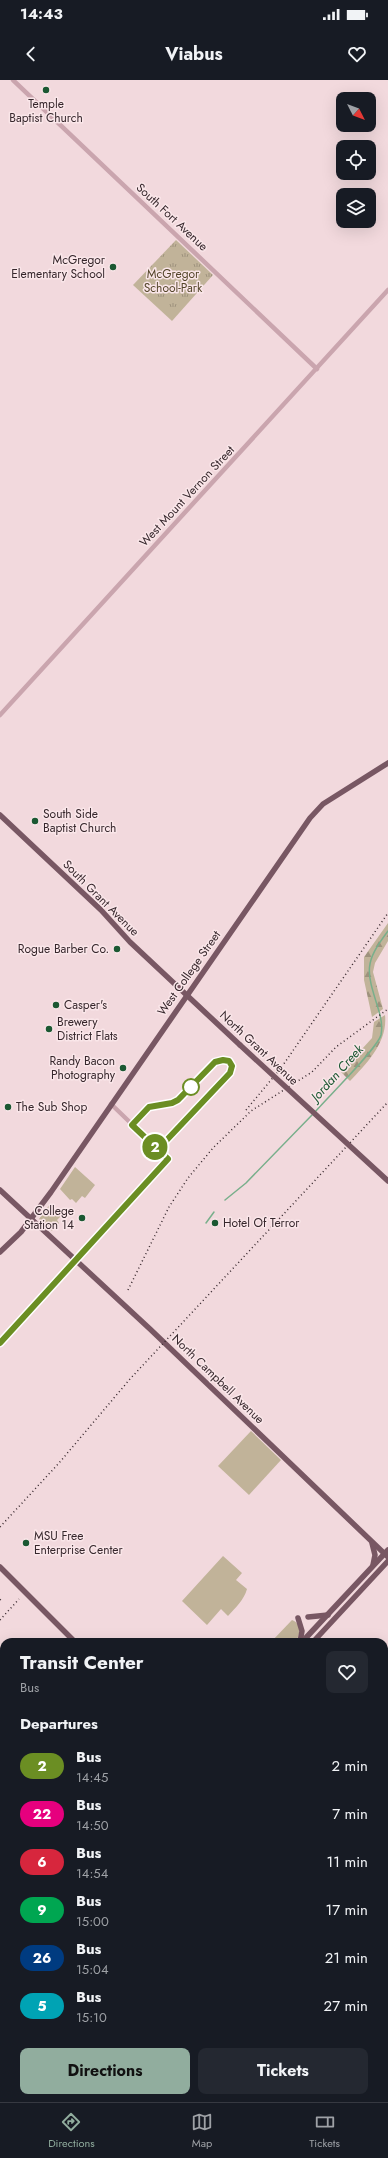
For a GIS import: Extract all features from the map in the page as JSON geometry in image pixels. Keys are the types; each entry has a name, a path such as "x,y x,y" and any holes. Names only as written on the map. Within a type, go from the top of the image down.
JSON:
{"main road":[{"name":"West College Street","path":"0,1252 31,1218 310,818 323,804 388,763"},
{"name":"South Grant Avenue","path":"0,815 98,906 130,942 187,996"},
{"name":"North Grant Avenue","path":"187,996 388,1181"},
{"name":"North Campbell Avenue","path":"0,1190 76,1259 370,1539 387,1553"},
{"path":"370,1539 375,1555 371,1568"},
{"path":"305,1638 387,1553"},
{"path":"317,1638 388,1561"},
{"path":"0,1567 71,1638"},
{"path":"308,1617 328,1615"},
{"path":"298,1618 302,1631 301,1638"}],"street":[{"name":"South Fort Avenue","path":"13,80 317,369"},
{"name":"West Mount Vernon Street","path":"0,715 388,290"},
{"path":"0,1343 168,1159 111,1104"}],"green space":[{"name":"McGregor School-Park","path":"176,240 213,275 172,321 133,285"},
{"path":"388,923 388,941 375,963 373,972 383,1009 372,1017 364,980 364,957"},
{"path":"385,1015 385,1025 380,1043 363,1067 350,1081 341,1072 372,1038 374,1022"},
{"path":"75,1167 95,1185 85,1198 82,1196 76,1203 72,1199 70,1200 60,1189"},
{"path":"50,1204 61,1216 57,1220 59,1223 52,1231 39,1219"},
{"path":"251,1431 281,1460 249,1495 218,1466"},
{"path":"223,1556 242,1573 236,1580 247,1589 242,1600 228,1616 221,1609 207,1625 182,1601"},
{"path":"292,1620 297,1624 299,1630 297,1638 275,1638"}],"waterway":[{"name":"Jordan Creek","path":"315,1112 362,1062 378,1042 381,1035 381,1021 371,984 370,967 371,959 388,931"},
{"name":"Jordan Creek","path":"225,1200 246,1183 312,1115"},
{"name":"Jordan Creek","path":"206,1223 214,1212"}],"railway":[{"path":"246,1110 281,1068 388,913"},
{"path":"128,1290 169,1207 188,1178 213,1148 251,1111 312,1072 336,1047 388,1009"},
{"path":"0,1527 59,1463 130,1379 388,1102"},
{"path":"0,1620 19,1599"}],"bus line":[{"name":"2","path":"0,1343 168,1159 132,1125 149,1107 172,1103 178,1100 215,1062 223,1060 229,1061 232,1066 230,1073 162,1145"}],"place":[{"name":"Temple Baptist Church","path":"46,90"},
{"name":"McGregor Elementary School","path":"113,267"},
{"name":"South Side Baptist Church","path":"35,821"},
{"name":"Rogue Barber Co.","path":"117,949"},
{"name":"Casper's","path":"56,1005"},
{"name":"Brewery District Flats","path":"49,1029"},
{"name":"Randy Bacon Photography","path":"123,1068"},
{"name":"The Sub Shop","path":"8,1107"},
{"name":"College Station 14","path":"82,1218"},
{"name":"Hotel Of Terror","path":"215,1223"},
{"name":"MSU Free Enterprise Center","path":"26,1543"}]}
